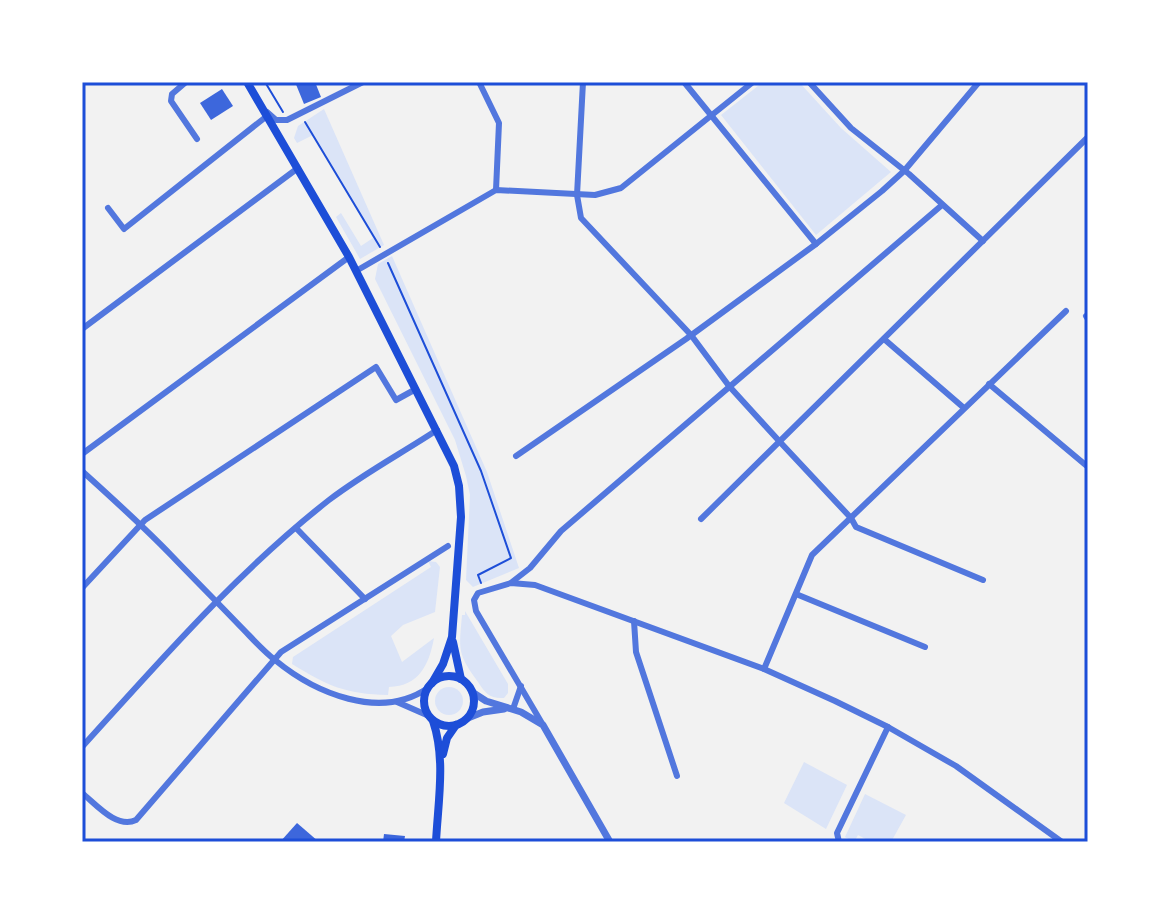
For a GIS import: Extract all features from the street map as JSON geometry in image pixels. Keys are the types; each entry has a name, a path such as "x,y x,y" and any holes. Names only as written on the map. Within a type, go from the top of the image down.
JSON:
{"main road":[{"path":"247,82 349,257 454,466 461,504 452,637 456,664 461,679 472,692 474,705 468,718 456,725 447,738 440,766"},
{"path":"436,842 439,741 424,702 443,664 452,637"},
{"path":"430,686 443,677 461,679"},
{"path":"431,718 440,725 456,725"}],"street":[{"path":"186,82 172,94 171,101 197,139"},
{"path":"261,105 281,121 363,82"},
{"path":"479,82 499,123 496,190"},
{"path":"583,82 577,195 581,218 691,335 729,386 856,527 983,580"},
{"path":"684,82 816,244"},
{"path":"356,271 496,190 595,195 621,188 753,82"},
{"path":"809,82 851,128 983,241"},
{"path":"516,456 816,244 904,171 979,82"},
{"path":"108,208 124,229 267,116"},
{"path":"701,519 1088,137"},
{"path":"82,329 298,168"},
{"path":"511,583 530,568 561,531 942,205"},
{"path":"82,454 349,257"},
{"path":"764,669 812,555 1066,311"},
{"path":"884,339 964,408"},
{"path":"82,588 141,524 376,367 396,400 417,388"},
{"path":"989,384 1088,467"},
{"path":"82,747 215,600 335,496 437,430"},
{"path":"82,471 141,524 274,660 304,680 339,696 361,701 397,702 418,695 430,686"},
{"path":"296,528 365,599"},
{"path":"82,793 116,820 128,823 136,820 281,652 448,546"},
{"path":"530,568 535,585"},
{"path":"610,842 474,605 475,597 484,591 511,583 535,585 764,669 888,727 978,780 1062,842"},
{"path":"796,594 925,647"},
{"path":"634,621 636,652 677,776"},
{"path":"513,709 521,686"},
{"path":"472,692 543,725"},
{"path":"397,702 431,718"},
{"path":"468,718 483,712 513,709"},
{"path":"839,842 837,833 888,727"}],"path":[{"path":"265,82 285,115"},
{"path":"301,114 384,253 483,475 511,558 478,575 484,591"}],"shaded area":[{"path":"763,82 799,82 841,128 891,172 816,235 721,115"},
{"path":"324,109 384,245 360,259 336,217 341,213 361,246 373,238 313,135 297,143 294,138 298,126"},
{"path":"392,256 487,472 519,568 473,587 466,580 470,495 455,440 375,279 378,264"},
{"path":"428,561 436,562 440,567 435,612 403,625 391,636 402,662 434,638 429,657 415,678 408,683 389,687 388,695 360,693 327,683 292,664 293,657 431,567"},
{"path":"465,611 508,684 508,693 504,698 486,692 463,657 460,636"},
{"path":"449,687 459,691 463,701 459,711 449,715 439,711 435,701 439,691"},
{"path":"804,762 847,785 826,829 784,803"},
{"path":"865,794 906,815 891,842 871,842 858,835 854,842 845,837"}],"building":[{"path":"295,82 315,82 321,97 304,104"},
{"path":"222,89 233,106 211,120 200,103"},
{"path":"297,823 304,829 319,842 280,842"},
{"path":"384,834 405,836 404,842 383,842"}]}
